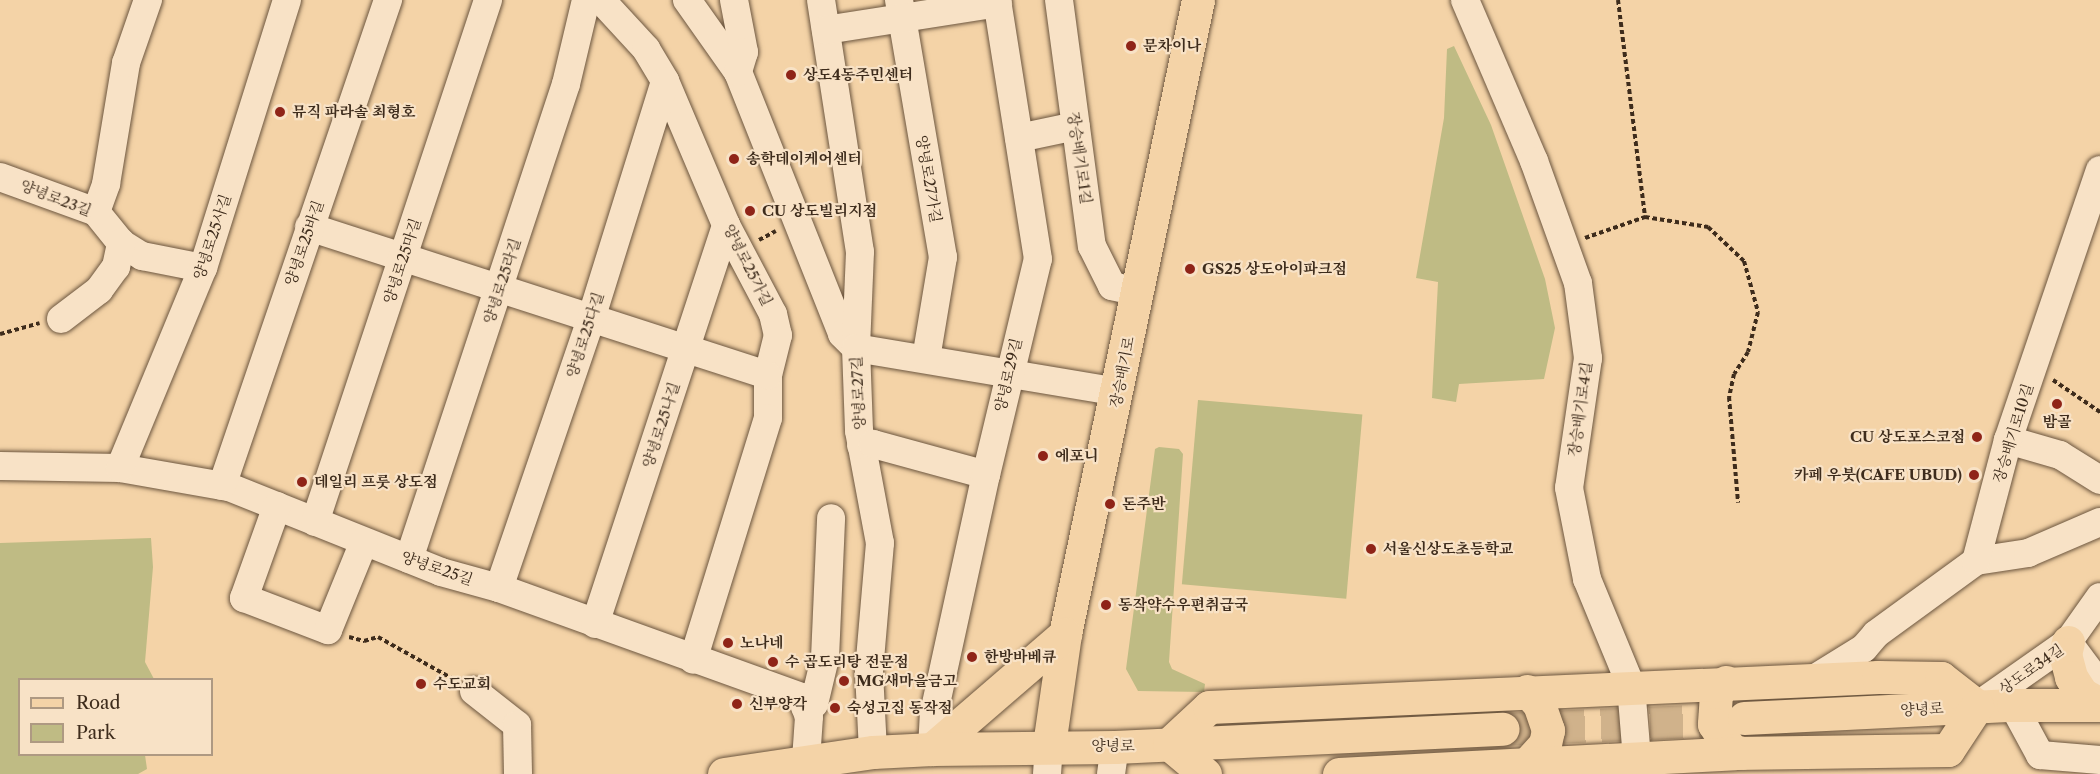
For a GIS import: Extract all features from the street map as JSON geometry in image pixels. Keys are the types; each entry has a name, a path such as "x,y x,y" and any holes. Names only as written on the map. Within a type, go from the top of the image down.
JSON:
{"main road":[{"name":"장승배기로","path":"1048,760 1065,634 1118,392 1198,0"},
{"path":"932,748 1065,634"},
{"path":"2068,642 2065,654 2071,677 2082,694 2100,705"},
{"path":"1205,774 1169,744 1209,707 1631,686 1878,677 1941,678 1977,706 1948,750 1742,753 1529,762 1339,774"},
{"path":"1725,682 1716,694 1714,724 1731,750 1742,753"},
{"path":"1527,691 1539,704 1548,730 1545,744 1529,762"},
{"name":"양녕로","path":"1744,718 1977,706 2100,705"},
{"name":"양녕로","path":"724,774 806,768 873,752 932,748 1048,760 1113,761 1169,744 1503,729"}],"street":[{"path":"96,212 106,184 126,63 148,0"},
{"name":"양녕로25사길","path":"120,468 203,268 287,0"},
{"name":"양녕로25바길","path":"222,486 388,0"},
{"name":"양녕로25마길","path":"315,522 488,0"},
{"name":"양녕로25라길","path":"409,559 566,84 585,0"},
{"name":"양녕로25가길","path":"602,0 646,49 665,81 733,237 773,314 778,335 768,375 768,418 693,660"},
{"name":"양녕로27길","path":"687,0 738,72 842,334 855,348 861,445 880,543 869,672 873,752"},
{"path":"734,0 744,52 738,72"},
{"path":"821,0 860,252 855,348 1118,392"},
{"name":"장승배기로1길","path":"1059,0 1092,246 1112,286 1138,291"},
{"name":"장승배기로4길","path":"1465,0 1534,161 1578,283 1588,358 1569,488 1587,579 1631,686 1637,759"},
{"path":"826,30 900,9 998,1"},
{"name":"양녕로29길","path":"932,748 934,713 1008,373 1038,260 998,1"},
{"name":"양녕로27가길","path":"900,9 943,257 926,359"},
{"name":"양녕로25다길","path":"499,588 591,319 665,81"},
{"path":"1019,138 1076,126"},
{"name":"장승배기로10길","path":"1976,561 2008,440 2100,170"},
{"name":"양녕로23길","path":"0,177 96,212 121,243 142,256 203,268"},
{"path":"309,227 591,319 687,346 768,375"},
{"name":"양녕로25나길","path":"595,624 687,346 733,237"},
{"path":"61,319 99,290 116,267 121,243"},
{"path":"2008,440 2060,455 2100,480"},
{"path":"861,445 873,444 986,475"},
{"name":"양녕로25길","path":"0,466 120,468 222,486 409,559 499,588 693,660 801,697 805,707"},
{"path":"276,506 244,598 328,630 364,542"},
{"path":"806,768 809,717 805,707 814,704 825,658 831,518"},
{"path":"1814,680 1864,648 1876,633 1976,561 2028,554 2100,522"},
{"name":"상도로34길","path":"1977,706 2068,642 2100,597"},
{"path":"2068,642 2100,685"},
{"path":"1864,648 1864,656 1878,677"},
{"path":"474,691 517,725 518,774"},
{"path":"2013,705 2040,755 2086,764"}],"path":[{"path":"1618,0 1645,217"},
{"path":"1565,246 1645,217 1708,227 1744,261 1758,312 1748,352 1734,374 1729,397 1738,504"},
{"path":"733,237 798,222"},
{"path":"0,334 6,330 61,319"},
{"path":"0,327 6,330"},
{"path":"2033,367 2100,412"},
{"path":"328,630 364,641 378,637 474,691"}],"green space":[{"path":"1454,46 1491,125 1545,279 1555,328 1544,379 1459,384 1456,402 1432,398 1438,282 1416,278 1444,118 1447,49"},
{"path":"1198,400 1362,414 1346,599 1182,584"},
{"path":"1159,447 1179,449 1183,454 1169,662 1172,669 1205,684 1204,692 1138,691 1126,669 1155,449"},
{"path":"151,538 153,567 145,662 153,678 18,678 18,756 145,756 147,769 138,774 0,774 0,543"}],"tunnel":[{"path":"1503,729 1742,719"}],"place":[{"name":"문차이나","path":"1131,46"},
{"name":"상도4동주민센터","path":"791,75"},
{"name":"뮤직 파라솔 최형호","path":"280,112"},
{"name":"송학데이케어센터","path":"734,159"},
{"name":"CU 상도빌리지점","path":"750,211"},
{"name":"GS25 상도아이파크점","path":"1190,269"},
{"name":"밤골","path":"2057,404"},
{"name":"CU 상도포스코점","path":"1977,437"},
{"name":"에포니","path":"1043,456"},
{"name":"카페 우붓(CAFE UBUD)","path":"1974,475"},
{"name":"데일리 프룻 상도점","path":"302,482"},
{"name":"돈주반","path":"1110,504"},
{"name":"서울신상도초등학교","path":"1371,549"},
{"name":"동작약수우편취급국","path":"1106,605"},
{"name":"노나네","path":"728,643"},
{"name":"한방바베큐","path":"972,657"},
{"name":"수 곱도리탕 전문점","path":"773,662"},
{"name":"MG새마을금고","path":"844,681"},
{"name":"수도교회","path":"421,684"},
{"name":"신부양각","path":"737,704"},
{"name":"숙성고집 동작점","path":"835,708"}]}
